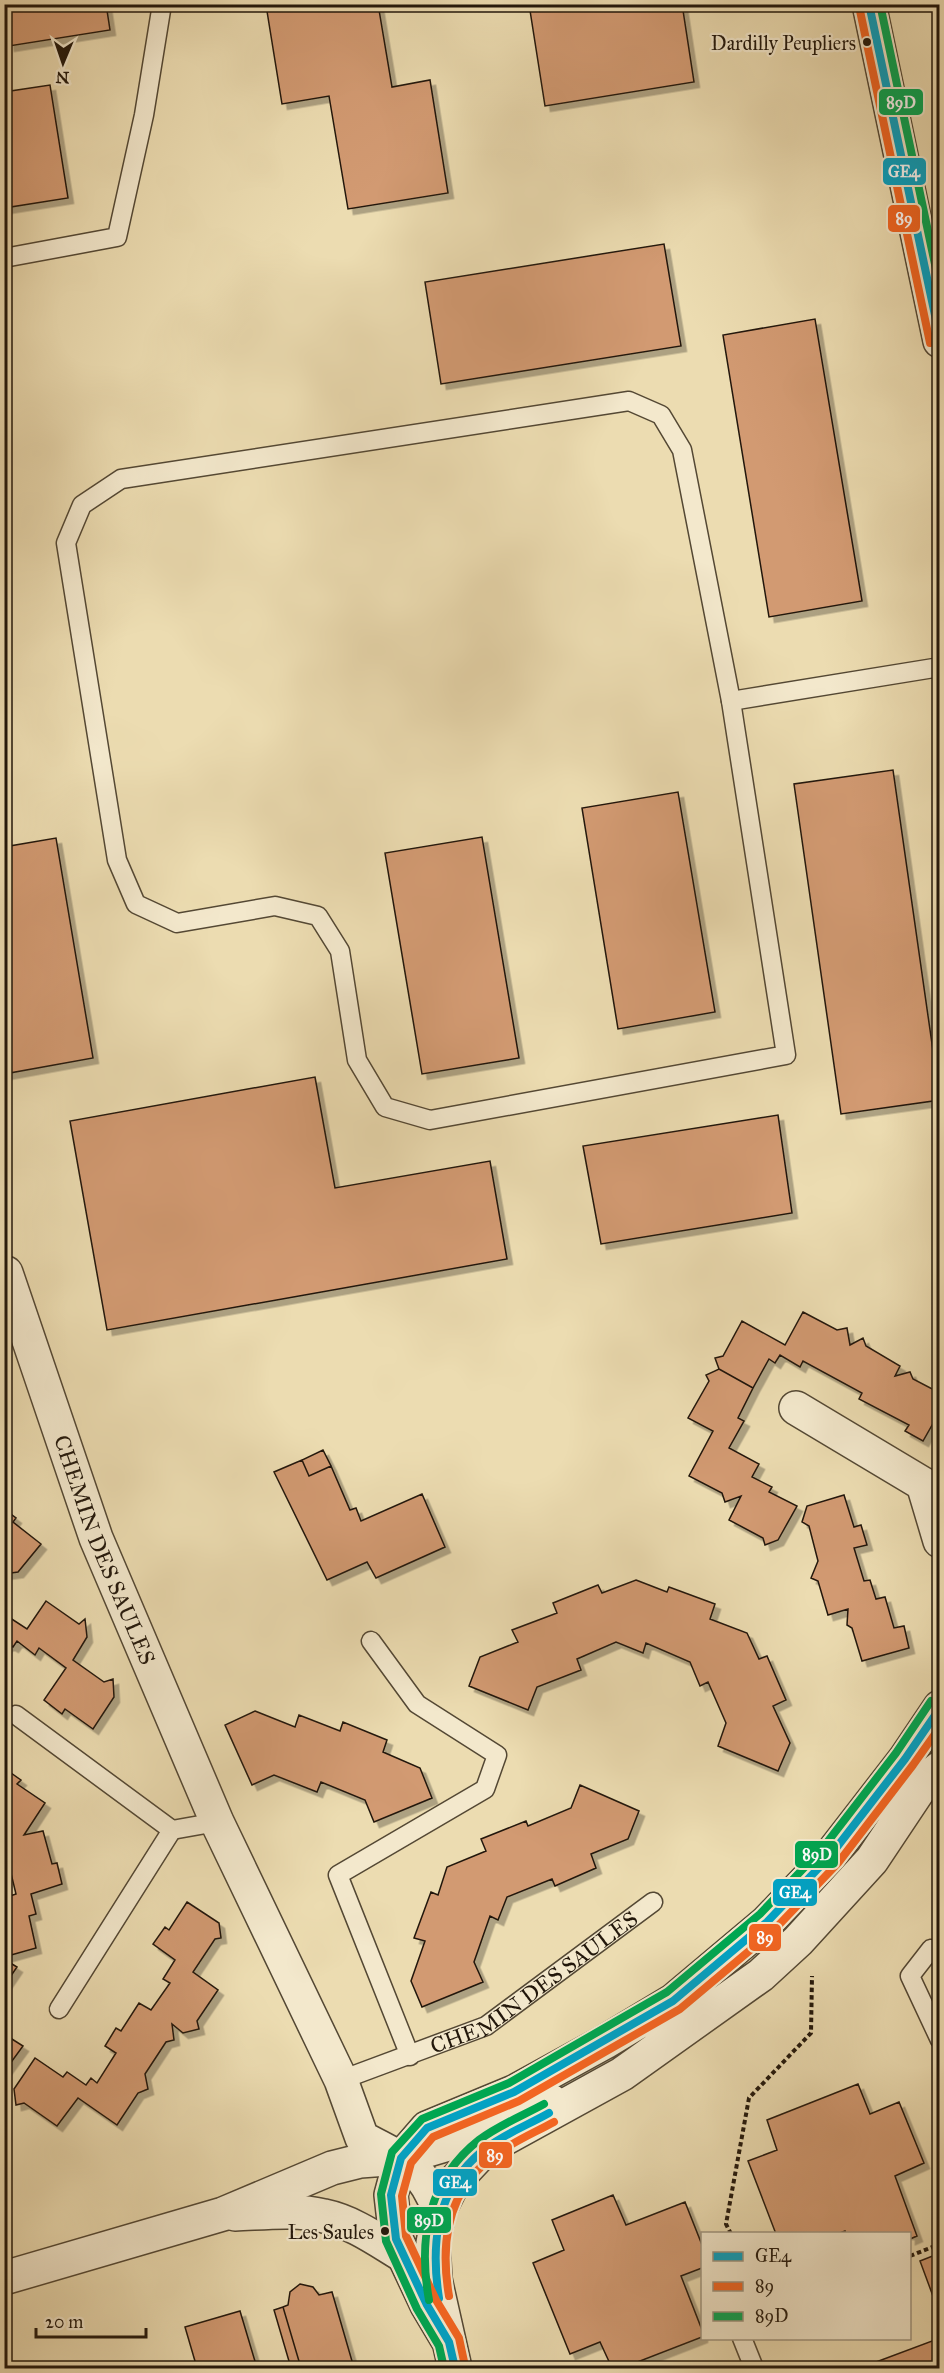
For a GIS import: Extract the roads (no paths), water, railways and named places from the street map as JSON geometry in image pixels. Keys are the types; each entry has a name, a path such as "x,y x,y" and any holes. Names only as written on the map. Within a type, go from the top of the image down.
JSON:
{"street":[{"path":"869,4 935,296 939,341"},
{"name":"CHEMIN DES SAULES","path":"6,1273 96,1538 218,1822 341,2080 363,2138 401,2158 424,2178 439,2211"},
{"path":"796,1408 923,1484 939,1541"},
{"path":"452,2356 396,2239 391,2195 401,2158 427,2128 514,2092 606,2042 673,2001 767,1922 830,1856 904,1760 939,1707"},
{"path":"452,2356 435,2279 433,2243 439,2211 453,2183 484,2150 622,2074 752,1981 798,1941 872,1860 926,1779 939,1768"},
{"path":"4,2278 223,2214 332,2168 360,2161 401,2158 445,2145 536,2105 592,2090"},
{"path":"223,2214 302,2213 325,2216 349,2224 404,2256"}],"lane":[{"path":"4,258 117,237 144,115 162,4"},
{"path":"629,401 661,415 682,450 731,701 786,1055 430,1120 385,1107 357,1060 340,951 318,916 275,906 177,923 136,904 117,860 66,543 82,505 122,479 629,401"},
{"path":"731,701 939,667"},
{"name":"CHEMIN DES SAULES","path":"371,1641 417,1704 497,1755 485,1789 338,1875 410,2056"},
{"path":"16,1715 172,1830 218,1822"},
{"path":"59,2009 172,1830"},
{"name":"CHEMIN DES SAULES","path":"341,2080 486,2026 653,1902"},
{"path":"931,1950 910,1976 939,2040"},
{"path":"743,2340 754,2368"}],"place":[{"name":"Dardilly Peupliers","path":"867,42"},
{"name":"Les Saules","path":"385,2231"}]}
